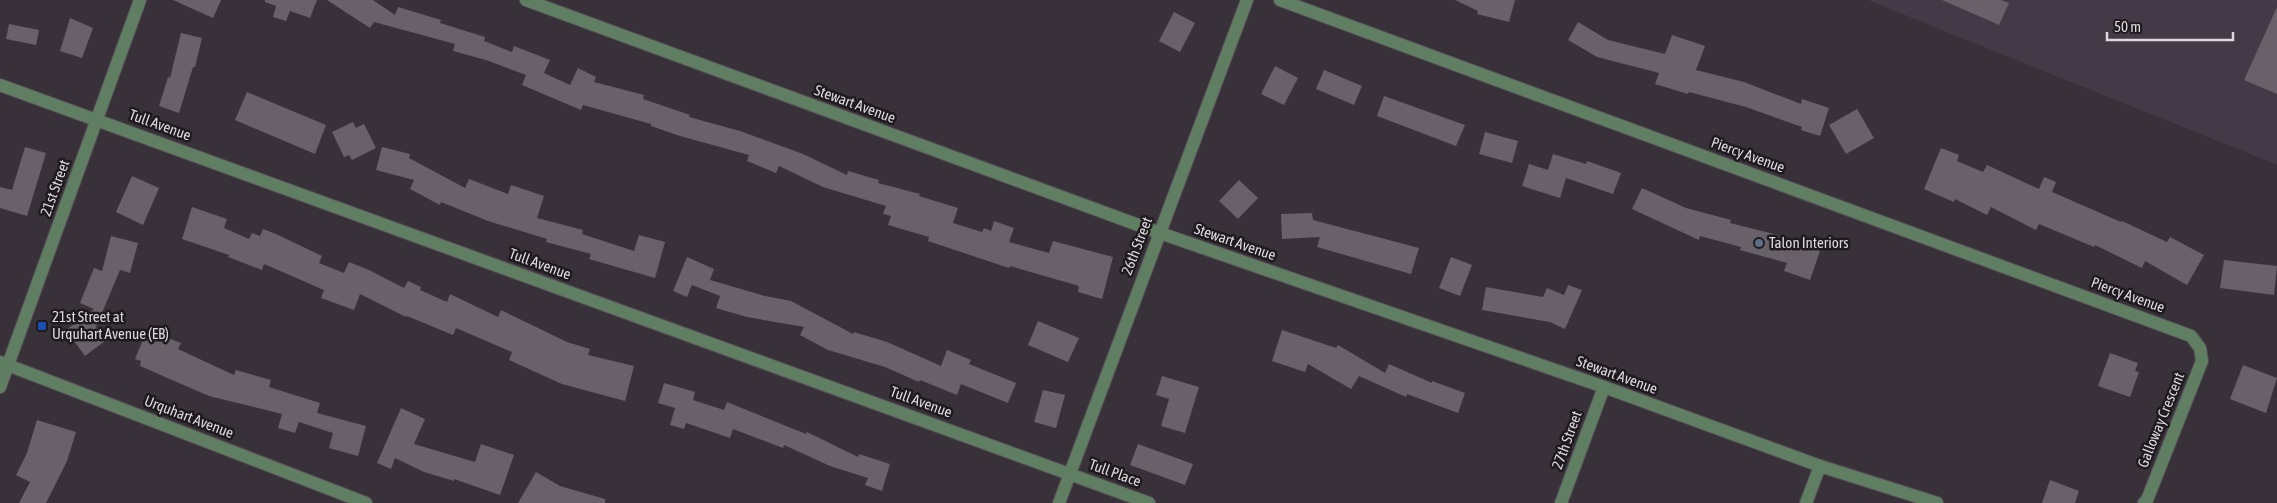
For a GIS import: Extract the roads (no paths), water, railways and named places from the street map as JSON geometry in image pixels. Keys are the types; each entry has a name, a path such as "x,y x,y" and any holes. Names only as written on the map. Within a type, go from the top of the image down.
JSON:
{"street":[{"name":"21st Street","path":"0,387 4,363 97,120 140,0"},
{"name":"Stewart Avenue","path":"526,0 1160,233 1604,387 1820,466 1937,503"},
{"name":"26th Street","path":"1059,503 1247,0"},
{"name":"Piercy Avenue","path":"1280,0 2191,336 2200,348"},
{"name":"Tull Avenue","path":"0,85 1069,474"},
{"name":"Galloway Crescent","path":"2144,503 2147,500 2202,361 2200,348"},
{"name":"Urquhart Avenue","path":"4,363 366,503"},
{"name":"27th Street","path":"1561,503 1604,387"},
{"path":"1806,503 1820,466"},
{"name":"Tull Place","path":"1069,474 1149,503"}],"place":[{"name":"Talon Interiors","path":"1759,243"},
{"name":"21st Street at Urquhart Avenue (EB)","path":"42,326"}]}
